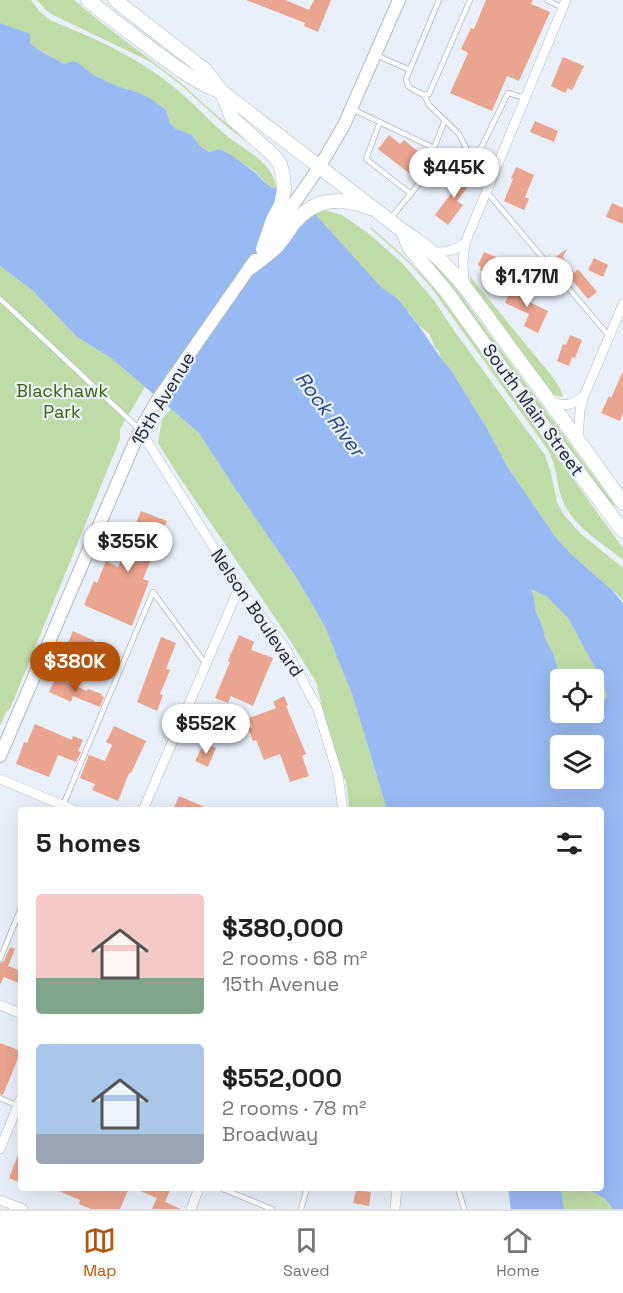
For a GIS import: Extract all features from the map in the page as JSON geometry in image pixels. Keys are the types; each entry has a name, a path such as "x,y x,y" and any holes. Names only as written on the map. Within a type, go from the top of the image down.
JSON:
{"main road":[{"name":"South Main Street","path":"88,0 177,67 210,88 222,92"},
{"name":"15th Avenue","path":"0,756 140,430 158,399 320,166 352,109 399,0"},
{"name":"South Main Street","path":"120,2 205,70 222,92 403,231 434,252 464,286 623,503"},
{"path":"222,92 232,118 280,164 284,190 263,249"},
{"path":"250,267 277,246 305,211 312,206 337,200 347,201 366,206 386,216"},
{"name":"South Main Street","path":"403,231 409,248 446,291 623,531"}],"street":[{"path":"464,286 465,243 564,4"},
{"path":"434,252 456,250 465,243"},
{"path":"578,440 580,410 584,396 623,304"},
{"path":"550,402 567,406 584,396"},
{"name":"Nelson Boulevard","path":"140,430 239,588 284,646 317,708 338,775 343,807"},
{"path":"144,807 239,588"},
{"path":"0,779 60,807"},
{"path":"0,1005 18,1013"},
{"path":"0,1149 18,1108"},
{"path":"191,1209 198,1191"},
{"path":"395,1209 397,1191"},
{"path":"0,1200 23,1209"}],"lane":[{"path":"440,0 406,79 408,86 424,95 429,105 459,134 480,178 609,336"},
{"path":"424,95 429,94 470,0"},
{"path":"547,0 564,4"},
{"path":"376,55 410,70"},
{"path":"474,163 508,93 525,98"},
{"path":"352,109 434,148"},
{"path":"386,216 411,194 421,181 445,120"},
{"path":"380,122 366,159 411,194"},
{"path":"474,163 487,162 497,167"},
{"path":"0,299 140,430"},
{"path":"62,807 153,592 205,663"},
{"path":"0,959 18,915"},
{"path":"0,1098 18,1103"},
{"path":"227,1191 272,1209"},
{"path":"301,1209 306,1191"},
{"path":"459,1191 464,1209"}],"green space":[{"path":"0,0 31,0 50,20 132,58 162,78 183,94 227,136 264,164 274,179 276,188 267,185 254,171 219,149 209,152 201,147 191,134 176,129 170,123 166,110 140,93 95,76 77,62 65,64 42,52 30,43 29,34 0,23"},
{"path":"37,0 74,0 181,83 255,148 151,62 53,15"},
{"path":"324,210 342,215 368,233 402,263 435,302 545,455 557,502 564,515 580,533 623,568 623,601 557,539 508,468 488,430 451,370 440,357 429,333 419,326 409,312 406,313 397,298 381,287 322,223 315,214"},
{"path":"371,227 408,260 435,289 623,548 623,560 587,532 572,516 561,496 548,450 430,286"},
{"path":"427,255 460,294 615,505 613,506 602,495 425,257"},
{"name":"Blackhawk Park","path":"0,266 32,290 77,337 111,358 145,387 120,429 120,439 10,709 6,712 0,726"},
{"path":"469,271 473,280 551,375 563,397 551,393 471,285"},
{"path":"171,409 199,433 296,577 325,627 353,697 386,807 350,807 346,783 329,735 316,682 158,443 162,419"},
{"path":"530,588 546,596 568,618 596,669 558,669 536,612"},
{"path":"604,686 607,697 604,701"},
{"path":"561,1191 591,1191 605,1199 613,1209 564,1209"}],"water":[{"name":"Rock River","path":"0,23 30,34 30,43 65,64 77,62 95,76 151,99 166,110 170,123 176,129 191,134 201,147 209,152 219,149 231,155 271,187 315,214 381,287 397,298 451,370 488,430 508,468 557,539 623,603 623,1209 613,1209 605,1199 591,1191 604,1191 604,807 386,807 353,697 325,627 296,577 199,433 111,358 77,337 32,290 0,266","holes":["531,589 546,596 568,618 596,669 604,669 607,697 604,700 604,723 550,723 550,669 558,669 536,612"]},
{"path":"508,1191 561,1191 564,1209 511,1209"}],"building":[{"path":"246,0 285,0 309,10 314,0 331,0 318,32 304,26 305,23"},
{"path":"486,0 533,0 531,4 550,12 519,81 507,76 492,111 450,93 468,53 461,49 471,28 474,29"},
{"path":"563,57 584,66 572,90 568,88 565,93 551,86"},
{"path":"535,121 558,131 554,142 530,132"},
{"path":"389,135 400,144 404,140 419,152 410,174 378,149"},
{"path":"516,167 534,175 525,197 529,199 524,210 504,201"},
{"path":"462,171 473,180 457,201 463,205 448,225 435,215 459,183 454,180"},
{"path":"612,203 623,208 623,224 606,217"},
{"path":"567,249 563,257 574,273 578,269 597,292 588,299 559,265 558,269 551,260"},
{"path":"484,252 496,257 489,274 480,270 481,267 478,265"},
{"path":"594,258 608,265 603,277 588,270"},
{"path":"513,284 528,291 525,300 548,311 538,333 524,326 529,314 505,303"},
{"path":"570,335 582,340 569,366 557,361 563,344 566,345"},
{"path":"623,371 623,413 620,421 601,413 609,396 611,398"},
{"path":"141,511 167,521 143,579 149,581 132,626 84,605 106,561 118,567"},
{"path":"73,631 95,641 89,655 67,645"},
{"path":"239,635 254,642 251,650 273,658 253,706 231,696 228,703 215,698"},
{"path":"161,637 176,643 166,669 170,670 160,694 163,695 157,711 137,702"},
{"path":"56,677 87,691 88,689 102,694 101,696 104,697 100,707 73,696 71,702 49,692"},
{"path":"284,696 306,754 302,756 309,776 290,782 280,754 264,760 248,728 252,727 249,718 276,708 273,702"},
{"path":"35,724 72,740 73,736 83,740 76,762 58,755 49,777 16,764 24,742 27,743"},
{"path":"114,726 146,741 129,773 118,801 92,790 95,784 80,778 89,755 105,761 112,745 106,742"},
{"path":"204,743 216,748 208,767 195,761"},
{"path":"179,796 204,807 174,807"},
{"path":"10,947 15,949 8,966 18,970 18,983 4,977 0,985 0,963 4,961"},
{"path":"0,1043 18,1050 18,1058 3,1095 0,1094"},
{"path":"18,1155 18,1182 9,1178"},
{"path":"58,1191 128,1191 120,1209 91,1209 79,1204 80,1200"},
{"path":"140,1191 170,1191 165,1202 181,1209 152,1209 157,1198"},
{"path":"356,1191 371,1192 369,1206 353,1203"}]}
